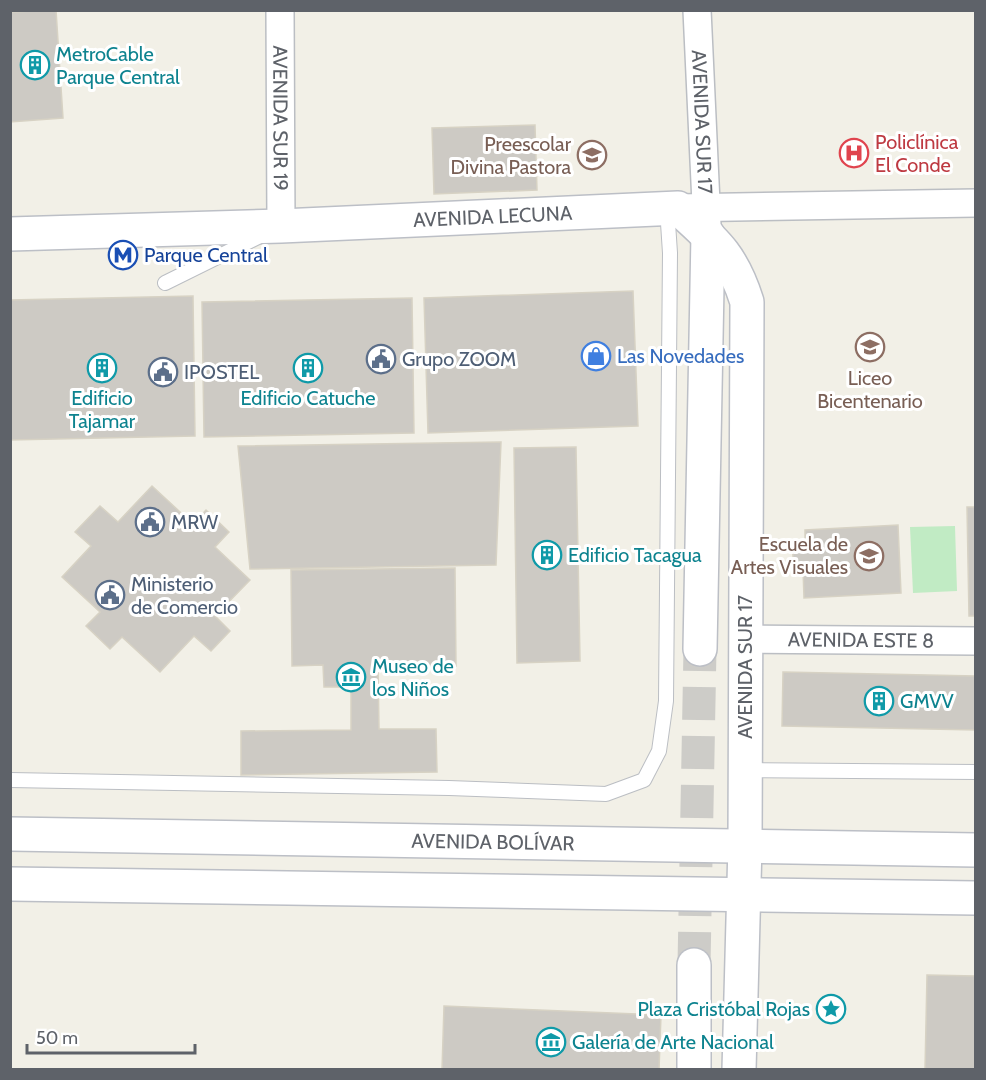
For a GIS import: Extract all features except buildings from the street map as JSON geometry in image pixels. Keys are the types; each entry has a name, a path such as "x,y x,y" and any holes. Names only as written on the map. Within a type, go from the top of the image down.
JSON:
{"main road":[{"name":"AVENIDA LECUNA","path":"10,234 690,215"},
{"name":"AVENIDA SUR 17","path":"690,215 708,276 700,649"},
{"name":"AVENIDA SUR 17","path":"690,215 725,252 737,272 747,302 745,845 739,1070"},
{"path":"708,276 747,302"},
{"name":"AVENIDA BOLÍVAR","path":"10,834 975,850"},
{"path":"10,884 975,898"},
{"path":"694,965 694,1070"}],"street":[{"name":"AVENIDA SUR 19","path":"280,10 281,226"},
{"name":"AVENIDA SUR 17","path":"690,215 697,10"},
{"name":"AVENIDA LECUNA","path":"690,215 975,203"},
{"name":"AVENIDA ESTE 8","path":"745,639 975,641"}],"lane":[{"path":"10,780 437,788 606,794 644,780 659,751 666,701 670,253 690,215"},
{"path":"165,283 281,226"},
{"path":"744,770 975,772"}],"green space":[{"path":"955,526 957,591 913,593 910,527"}],"tunnel":[{"path":"694,965 700,649"}],"place":[{"name":"MetroCable Parque Central","path":"35,65"},
{"name":"Policlínica El Conde","path":"854,153"},
{"name":"Preescolar Divina Pastora","path":"592,155"},
{"name":"Parque Central","path":"123,255"},
{"name":"Liceo Bicentenario","path":"870,347"},
{"name":"Las Novedades","path":"596,356"},
{"name":"Grupo ZOOM","path":"381,359"},
{"name":"Edificio Tajamar","path":"102,368"},
{"name":"Edificio Catuche","path":"308,368"},
{"name":"IPOSTEL","path":"163,372"},
{"name":"MRW","path":"150,522"},
{"name":"Edificio Tacagua","path":"547,555"},
{"name":"Escuela de Artes Visuales","path":"869,556"},
{"name":"Ministerio de Comercio","path":"110,595"},
{"name":"Museo de los Niños","path":"351,677"},
{"name":"GMVV","path":"879,701"},
{"name":"Plaza Cristóbal Rojas","path":"831,1009"},
{"name":"Galería de Arte Nacional","path":"551,1042"}]}
